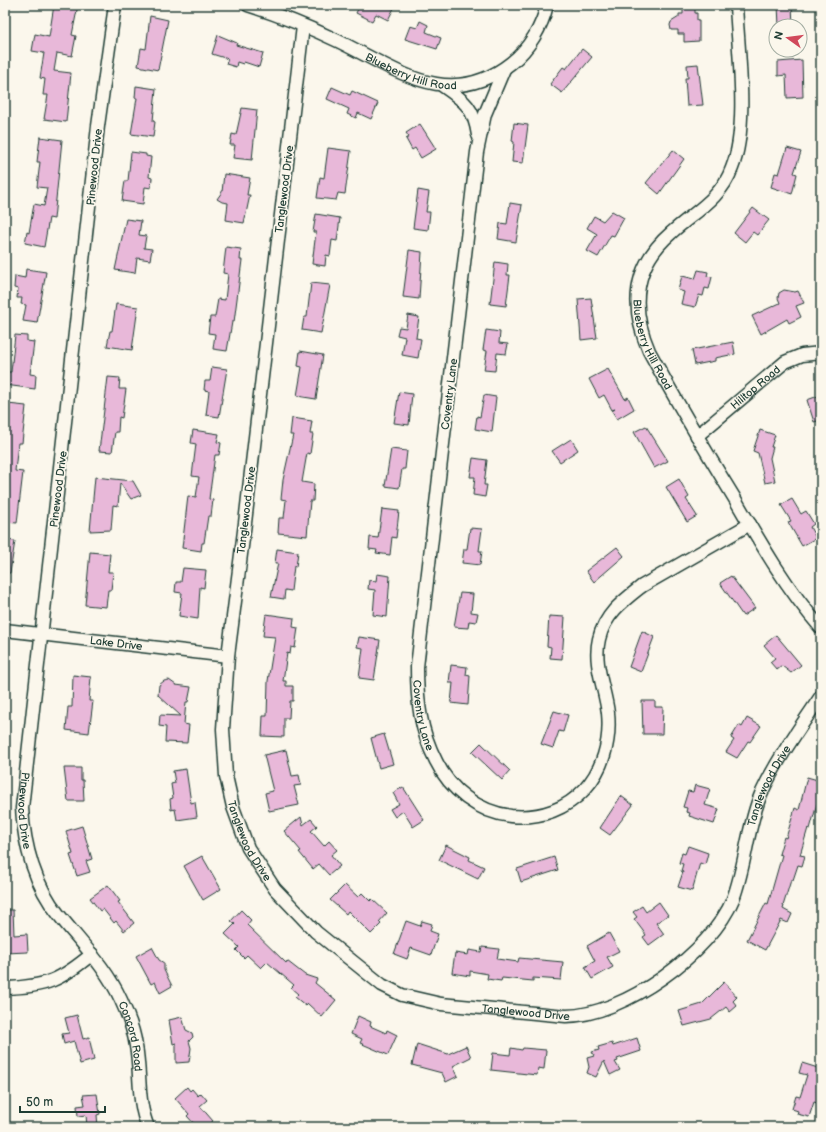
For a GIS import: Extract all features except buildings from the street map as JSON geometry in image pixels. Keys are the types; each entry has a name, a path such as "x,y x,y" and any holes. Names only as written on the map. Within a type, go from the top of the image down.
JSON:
{"street":[{"name":"Pinewood Drive","path":"92,954 53,907 35,871 29,855 23,827 22,797 98,126 115,5"},
{"name":"Blueberry Hill Road","path":"248,5 303,26 354,49 404,76 419,81 442,85 467,85 482,80 504,69 518,58 532,39 540,26 547,5"},
{"name":"Blueberry Hill Road","path":"736,5 741,116 739,144 733,167 719,192 659,245 645,264 638,290 637,302 642,334 662,374 697,436 790,589 821,628"},
{"name":"Tanglewood Drive","path":"303,26 228,656 223,729 224,760 229,792 239,827 251,854 271,884 291,908 316,932 370,977 402,995 441,1004 566,1016 579,1015 600,1010 640,991 682,963 709,937 721,922 732,900 742,871 754,818 761,796 781,757 821,696"},
{"name":"Coventry Lane","path":"504,69 485,114 479,140 417,667 417,694 423,730 430,750 446,778 457,790 477,805 495,812 517,816 549,812 561,807 582,793 595,777 600,767 608,740 608,713 598,667 597,650 603,627 608,617 628,597 642,586 750,524"},
{"name":"Coventry Lane","path":"442,85 467,104 474,118 479,140"},
{"name":"Hilltop Road","path":"697,436 785,362 802,355 821,353"},
{"name":"Lake Drive","path":"5,630 228,656"},
{"path":"5,988 39,986 54,981 66,974 92,954"},
{"name":"Concord Road","path":"92,954 111,980 130,1022 136,1046 142,1102 148,1127"}]}
